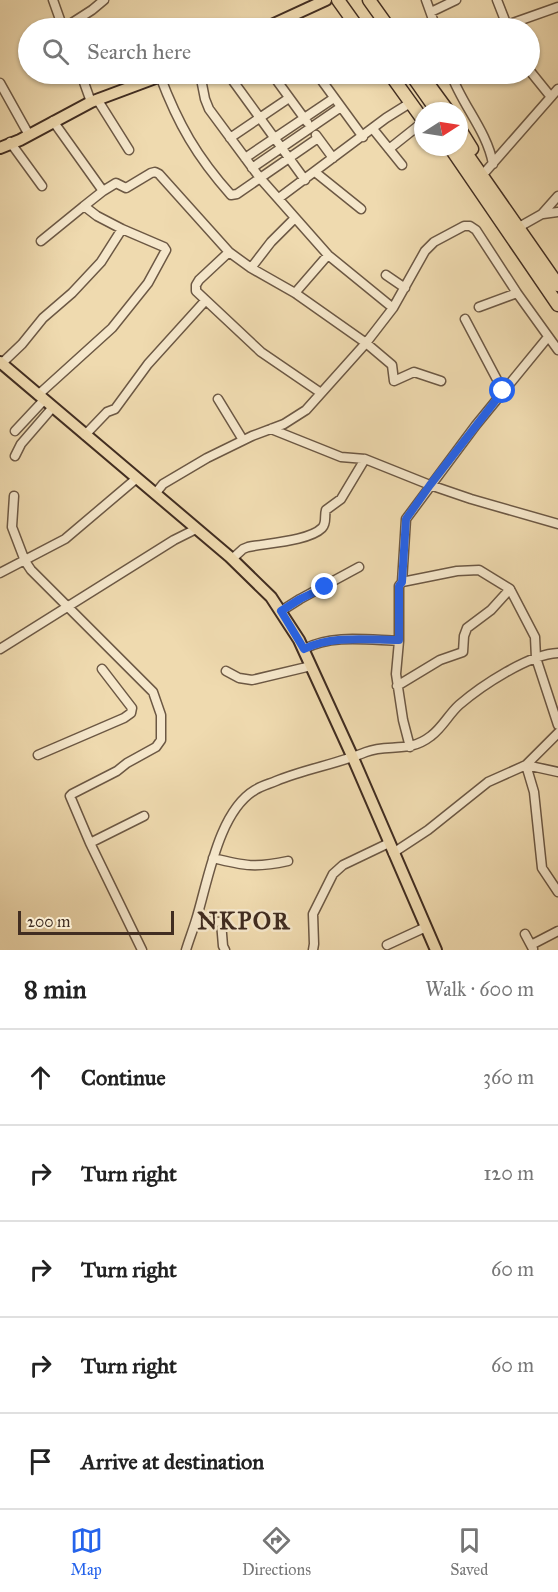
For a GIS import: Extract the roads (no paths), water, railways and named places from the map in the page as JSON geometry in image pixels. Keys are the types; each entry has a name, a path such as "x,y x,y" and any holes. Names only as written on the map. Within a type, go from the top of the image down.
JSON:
{"highway":[{"path":"338,0 351,18"},
{"path":"347,0 360,18"},
{"path":"360,0 373,18"},
{"path":"369,0 382,18"},
{"path":"397,84 414,108"},
{"path":"405,84 418,102"},
{"path":"418,84 431,102"},
{"path":"428,84 441,102"},
{"path":"468,140 489,168 518,233"},
{"path":"451,156 518,233"},
{"path":"457,156 558,285"},
{"path":"468,156 518,233 558,305"}],"main road":[{"path":"294,18 326,0"},
{"path":"5,145 29,135 94,100 138,84"},
{"path":"1,363 232,559 263,589 281,611 304,649 436,950"}],"street":[{"path":"53,0 60,18"},
{"path":"80,18 104,0"},
{"path":"426,0 433,18"},
{"path":"431,12 456,0"},
{"path":"497,0 504,18"},
{"path":"530,18 558,7"},
{"path":"0,83 29,135"},
{"path":"540,83 551,97"},
{"path":"86,84 94,100 129,150"},
{"path":"166,84 182,128 197,154 231,195 237,194 318,138"},
{"path":"202,84 205,99 260,178 328,255 393,308"},
{"path":"235,84 305,180"},
{"path":"280,84 333,158"},
{"path":"324,84 363,137"},
{"path":"455,84 486,140 489,168"},
{"path":"489,168 558,89"},
{"path":"230,138 290,98"},
{"path":"245,158 334,98"},
{"path":"279,198 411,103"},
{"path":"252,168 341,107"},
{"path":"53,121 103,191"},
{"path":"389,149 414,128"},
{"path":"373,129 402,165"},
{"path":"5,145 42,186"},
{"path":"41,241 71,215 116,183 126,188 155,172 229,252 251,268 296,293 366,343 392,365 394,381 414,372 441,381"},
{"path":"315,172 361,209"},
{"path":"518,233 542,214 558,196"},
{"path":"15,431 41,397 112,328 148,283 165,254 164,247 122,229 97,216 84,206"},
{"path":"542,214 558,212"},
{"path":"251,268 271,242 295,218"},
{"path":"155,494 163,484 183,471 306,410 366,343 393,308 420,258 434,242 464,226 470,226 476,230 558,350"},
{"path":"1,363 22,344 43,318 72,293 101,262 122,229"},
{"path":"229,252 199,280 196,291 261,352 321,393"},
{"path":"296,293 328,255"},
{"path":"386,275 405,288"},
{"path":"479,307 517,293"},
{"path":"85,435 107,412 116,409 148,364 206,301"},
{"path":"465,319 503,391"},
{"path":"410,747 396,674 399,640 399,586 402,582 406,519 503,391 548,337"},
{"path":"218,399 243,440"},
{"path":"15,456 21,444 53,407"},
{"path":"271,429 341,457 365,459 471,499 558,524"},
{"path":"232,559 249,546 298,538 321,529 325,523 326,510 341,499 365,459"},
{"path":"0,573 65,539 137,478"},
{"path":"14,496 12,527 25,561 31,570 153,692 161,715 161,740 156,747 70,796 142,950"},
{"path":"0,649 174,540 196,529"},
{"path":"281,611 359,567"},
{"path":"402,582 457,571 479,570 510,589 535,637 536,658 558,725"},
{"path":"397,686 440,660 463,652 467,628 490,610 510,589"},
{"path":"304,649 312,644 344,639 399,640"},
{"path":"186,950 213,858 224,831 239,804 255,790 296,773 353,758 369,751 410,747 431,736 458,706 514,668 549,653 558,653"},
{"path":"226,672 252,680 311,666"},
{"path":"38,755 131,713 132,708 102,669"},
{"path":"313,950 313,914 333,874 343,865 391,848 428,830 488,782 526,765 558,733"},
{"path":"526,765 558,772"},
{"path":"526,765 534,792 542,868 558,892"},
{"path":"90,843 144,816"},
{"path":"213,858 248,867 267,866 288,861"},
{"path":"196,921 221,922 225,950"},
{"path":"387,945 426,927"},
{"path":"525,934 532,947 558,931"}],"district":[{"name":"NKPOR","path":"244,921"}]}
